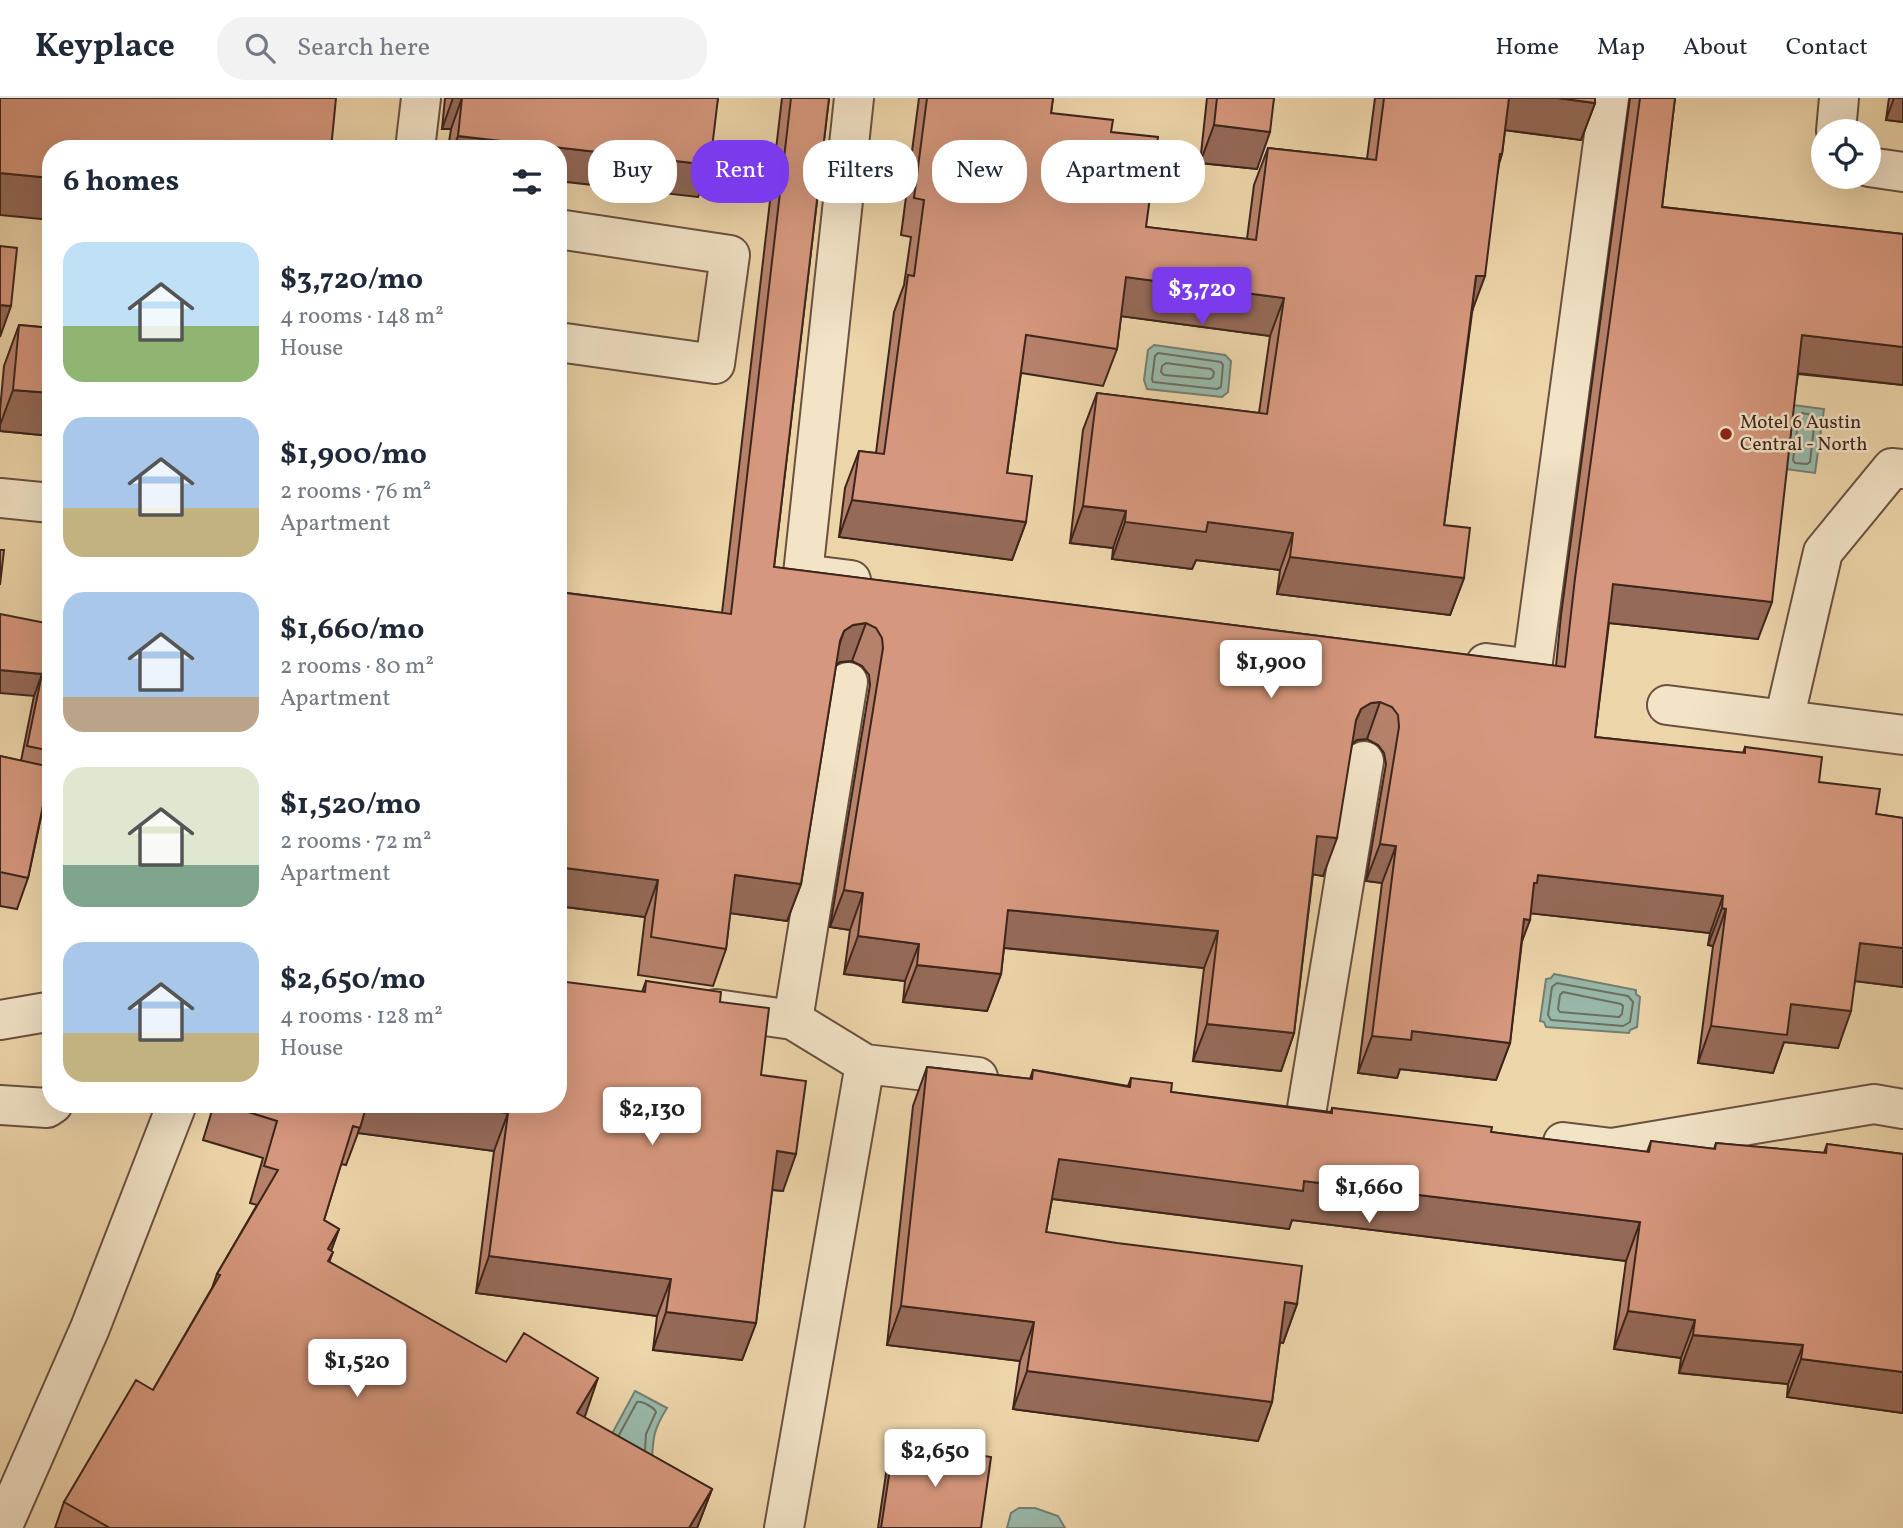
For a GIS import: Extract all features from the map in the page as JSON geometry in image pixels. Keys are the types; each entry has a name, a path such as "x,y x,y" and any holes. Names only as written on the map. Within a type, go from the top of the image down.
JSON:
{"lane":[{"path":"416,140 421,98"},
{"path":"855,98 803,574 886,585"},
{"path":"1450,659 1532,669 1609,98"},
{"path":"1837,119 1839,98"},
{"path":"1881,169 1903,172"},
{"path":"567,230 730,255 715,364 567,343"},
{"path":"1784,720 1823,552 1892,468 1903,469"},
{"path":"0,498 42,502"},
{"path":"793,1020 848,682"},
{"path":"1667,705 1903,734"},
{"path":"1306,1114 1364,761"},
{"path":"682,1004 793,1020 864,1064 1016,1081"},
{"path":"0,1020 42,1013"},
{"path":"783,1528 864,1064"},
{"path":"1528,1139 1612,1148 1874,1104 1903,1109"},
{"path":"0,1105 42,1108"},
{"path":"2,1528 90,1328 174,1113"}],"water":[{"path":"1154,345 1225,355 1231,361 1228,392 1222,397 1147,389 1144,380 1148,350"},
{"path":"1793,405 1824,409 1815,473 1785,469"},
{"path":"1554,974 1636,990 1640,997 1637,1027 1629,1033 1546,1027 1544,1022 1540,1021 1546,979"},
{"path":"635,1391 667,1408 655,1433 652,1460 607,1443"},
{"path":"1019,1508 1035,1508 1058,1516 1065,1528 1007,1528 1011,1513"}],"building":[{"path":"0,98 336,98 332,140 42,140 42,177 0,173"},
{"path":"462,98 718,98 713,140 691,140 691,163 677,161 677,140 588,140 588,151 567,149 567,140 493,140 458,136"},
{"path":"791,98 829,98 824,140 803,140 803,203 817,203 774,567 1565,667 1640,98 1675,98 1662,207 1903,234 1903,347 1802,335 1772,602 1613,584 1595,737 1745,753 1745,747 1822,757 1819,782 1880,789 1876,814 1903,818 1903,948 1860,943 1851,1011 1791,1004 1787,1035 1711,1026 1726,909 1722,908 1723,896 1538,875 1537,883 1534,883 1530,920 1524,919 1510,1043 1412,1031 1411,1040 1372,1036 1396,846 1380,844 1399,727 1398,715 1392,707 1380,702 1371,703 1361,709 1356,720 1337,838 1317,836 1294,1033 1207,1024 1218,931 1008,910 1001,974 917,965 919,944 858,936 863,893 844,890 883,648 882,638 876,628 866,623 853,625 844,631 840,641 801,884 735,875 726,949 651,937 658,880 567,868 567,593 731,614 779,203 789,203 789,140 786,140"},
{"path":"927,98 1053,98 1051,113 1113,120 1111,132 1158,137 1158,140 1041,140 1041,203 1149,203 1146,227 1256,240 1268,148 1376,160 1384,98 1509,98 1485,276 1476,276 1444,525 1470,528 1464,578 1290,557 1293,533 1208,522 1206,532 1125,522 1126,511 1083,506 1097,393 1267,414 1284,298 1126,277 1117,349 1026,335 1007,473 1032,476 1026,522 852,500 859,451 884,454 908,275 914,276 924,200 918,199 918,167"},
{"path":"1217,98 1274,98 1270,132 1214,125"},
{"path":"1558,98 1595,98 1595,103"},
{"path":"0,246 17,248 11,306 0,305"},
{"path":"19,325 42,327 42,392 13,390"},
{"path":"0,550 4,550 0,585"},
{"path":"0,614 42,622 42,674 0,670"},
{"path":"42,674 42,749 27,746"},
{"path":"0,756 42,765 42,810 28,878 0,872"},
{"path":"646,981 721,992 720,1002 769,1008 761,1075 806,1081 796,1154 777,1151 756,1323 666,1312 671,1279 489,1256 508,1113 567,1113 567,982 645,992"},
{"path":"927,1067 1032,1079 1033,1070 1130,1087 1131,1078 1172,1083 1171,1092 1332,1113 1332,1108 1492,1127 1491,1132 1649,1152 1651,1141 1715,1149 1716,1143 1826,1153 1827,1144 1903,1154 1903,1372 1801,1359 1803,1345 1693,1335 1695,1320 1628,1311 1640,1222 1304,1181 1303,1191 1059,1159 1046,1232 1302,1266 1297,1304 1285,1302 1272,1402 1027,1371 1034,1322 901,1306"},
{"path":"251,1113 364,1113 360,1128 353,1126 324,1220 339,1229 328,1249 333,1252 328,1261 506,1362 524,1333 598,1378 577,1413 712,1489 689,1528 110,1528 64,1502 136,1380 153,1390 220,1275 217,1274 278,1170 264,1166 277,1121"},
{"path":"894,1442 991,1457 981,1528 881,1528"}],"place":[{"name":"Motel 6 Austin Central - North","path":"1726,434"}]}
